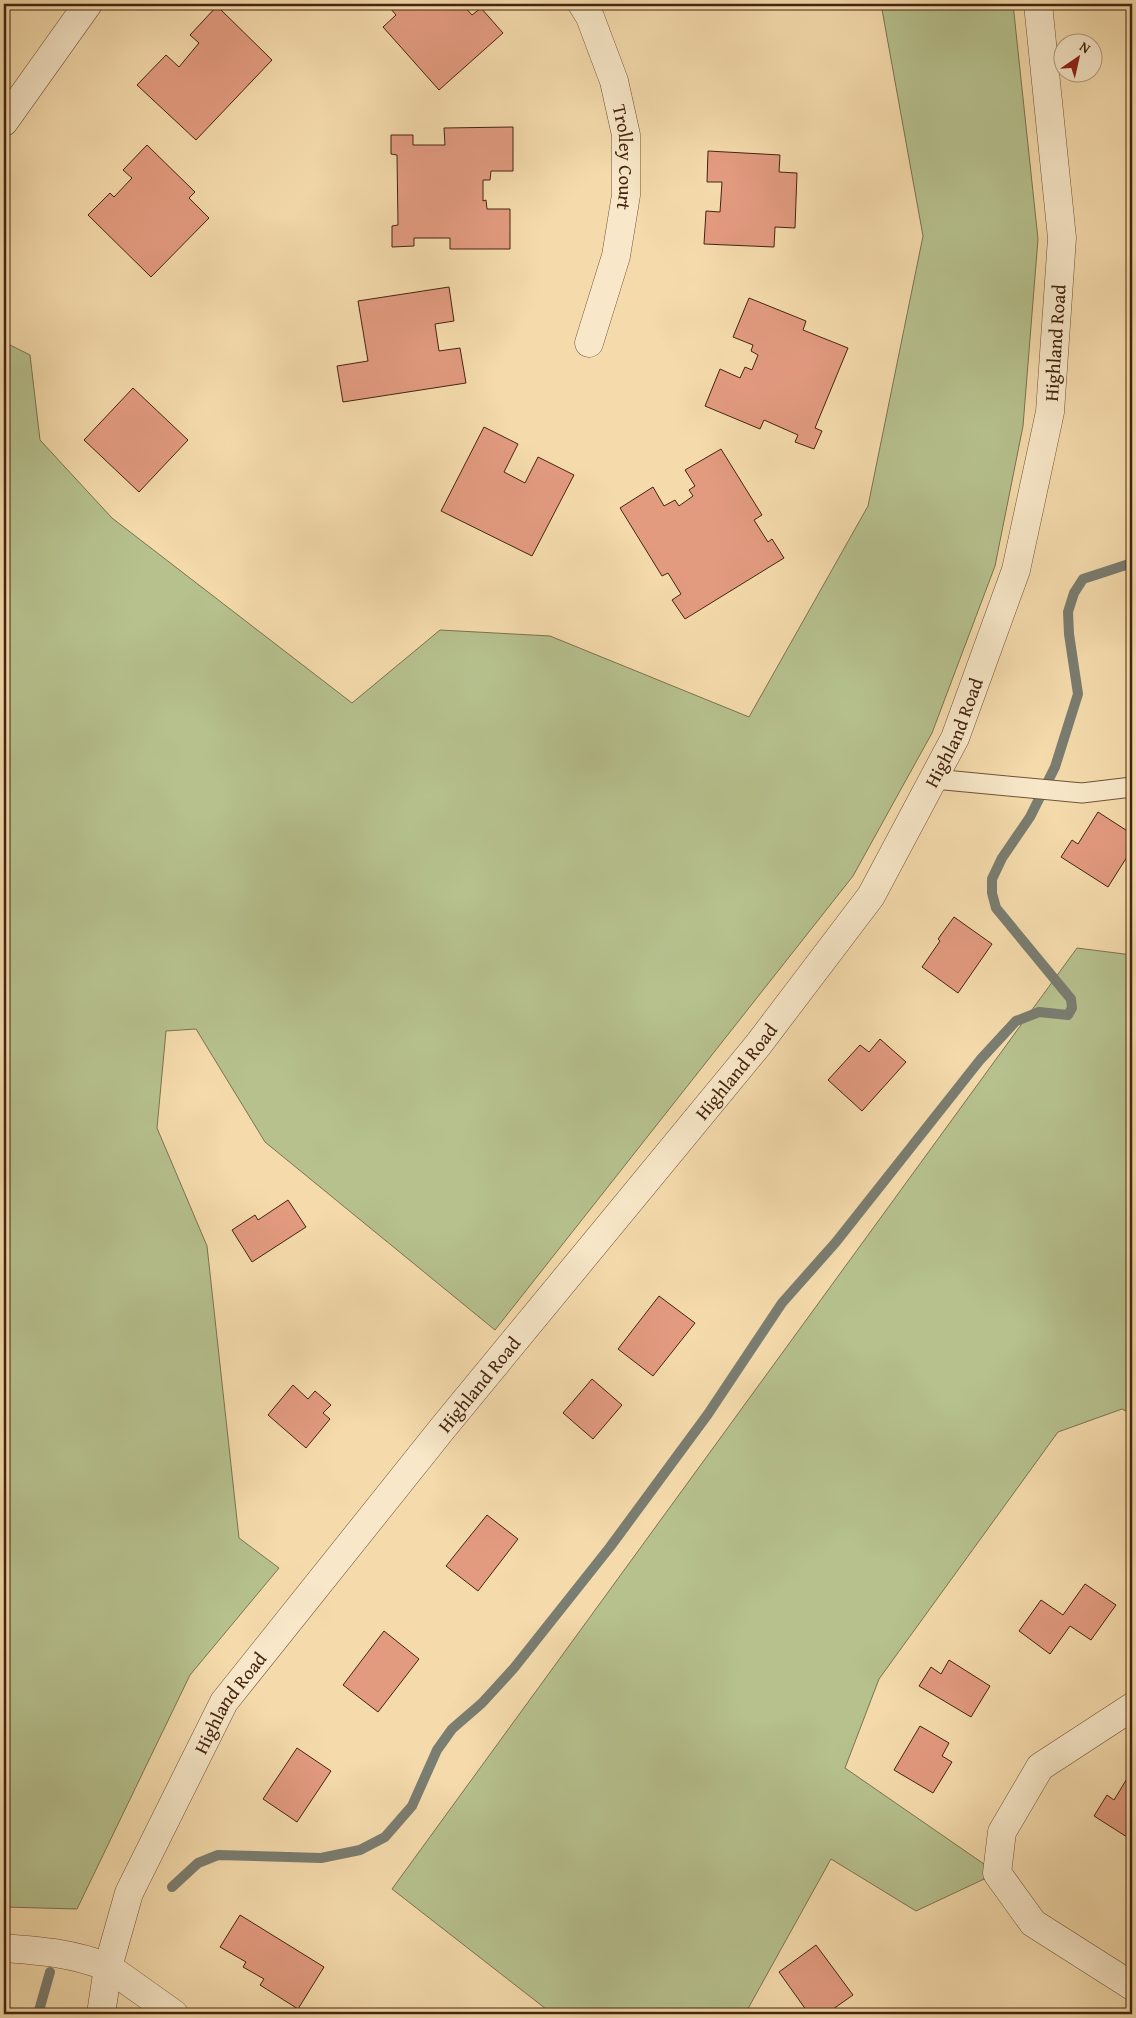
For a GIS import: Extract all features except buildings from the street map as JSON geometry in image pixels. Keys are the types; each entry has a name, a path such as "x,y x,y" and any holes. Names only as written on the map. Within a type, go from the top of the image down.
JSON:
{"street":[{"path":"4,122 88,4"},
{"name":"Trolley Court","path":"582,4 590,17 614,81 626,136 626,195 616,256 589,344"},
{"name":"Highland Road","path":"101,2014 108,1967 129,1893 224,1702 442,1429 758,1045 871,896 955,738 1016,570 1050,412 1062,238 1038,4"},
{"path":"1132,1708 1040,1768 1002,1832 997,1873 1033,1923 1132,1986"},
{"path":"4,1948 72,1956 108,1967 174,2014"}],"lane":[{"path":"934,778 1082,793 1132,787"}],"green space":[{"path":"881,4 1013,4 1038,239 1023,426 995,566 932,733 853,876 495,1330 265,1142 196,1029 166,1031 157,1128 207,1246 239,1538 279,1568 190,1675 77,1909 4,1907 4,342 30,355 40,440 112,518 352,703 440,630 550,636 749,717 868,506 923,236"},
{"path":"1077,948 1132,955 1132,1414 1122,1409 1058,1432 879,1679 845,1768 997,1873 916,1911 831,1859 745,2014 544,2014 546,2009 392,1889"}],"waterway":[{"path":"172,1887 198,1863 218,1855 321,1858 360,1850 385,1837 412,1806 437,1750 452,1729 482,1703 514,1668 610,1547 708,1414 782,1303 836,1242 980,1060 1016,1021 1039,1012 1068,1015 1072,1008 1071,999 996,908 992,893 992,879 1002,858 1030,817 1055,767 1078,694 1069,634 1068,612 1074,593 1083,579 1132,563"},
{"path":"38,2014 50,1972"}]}
